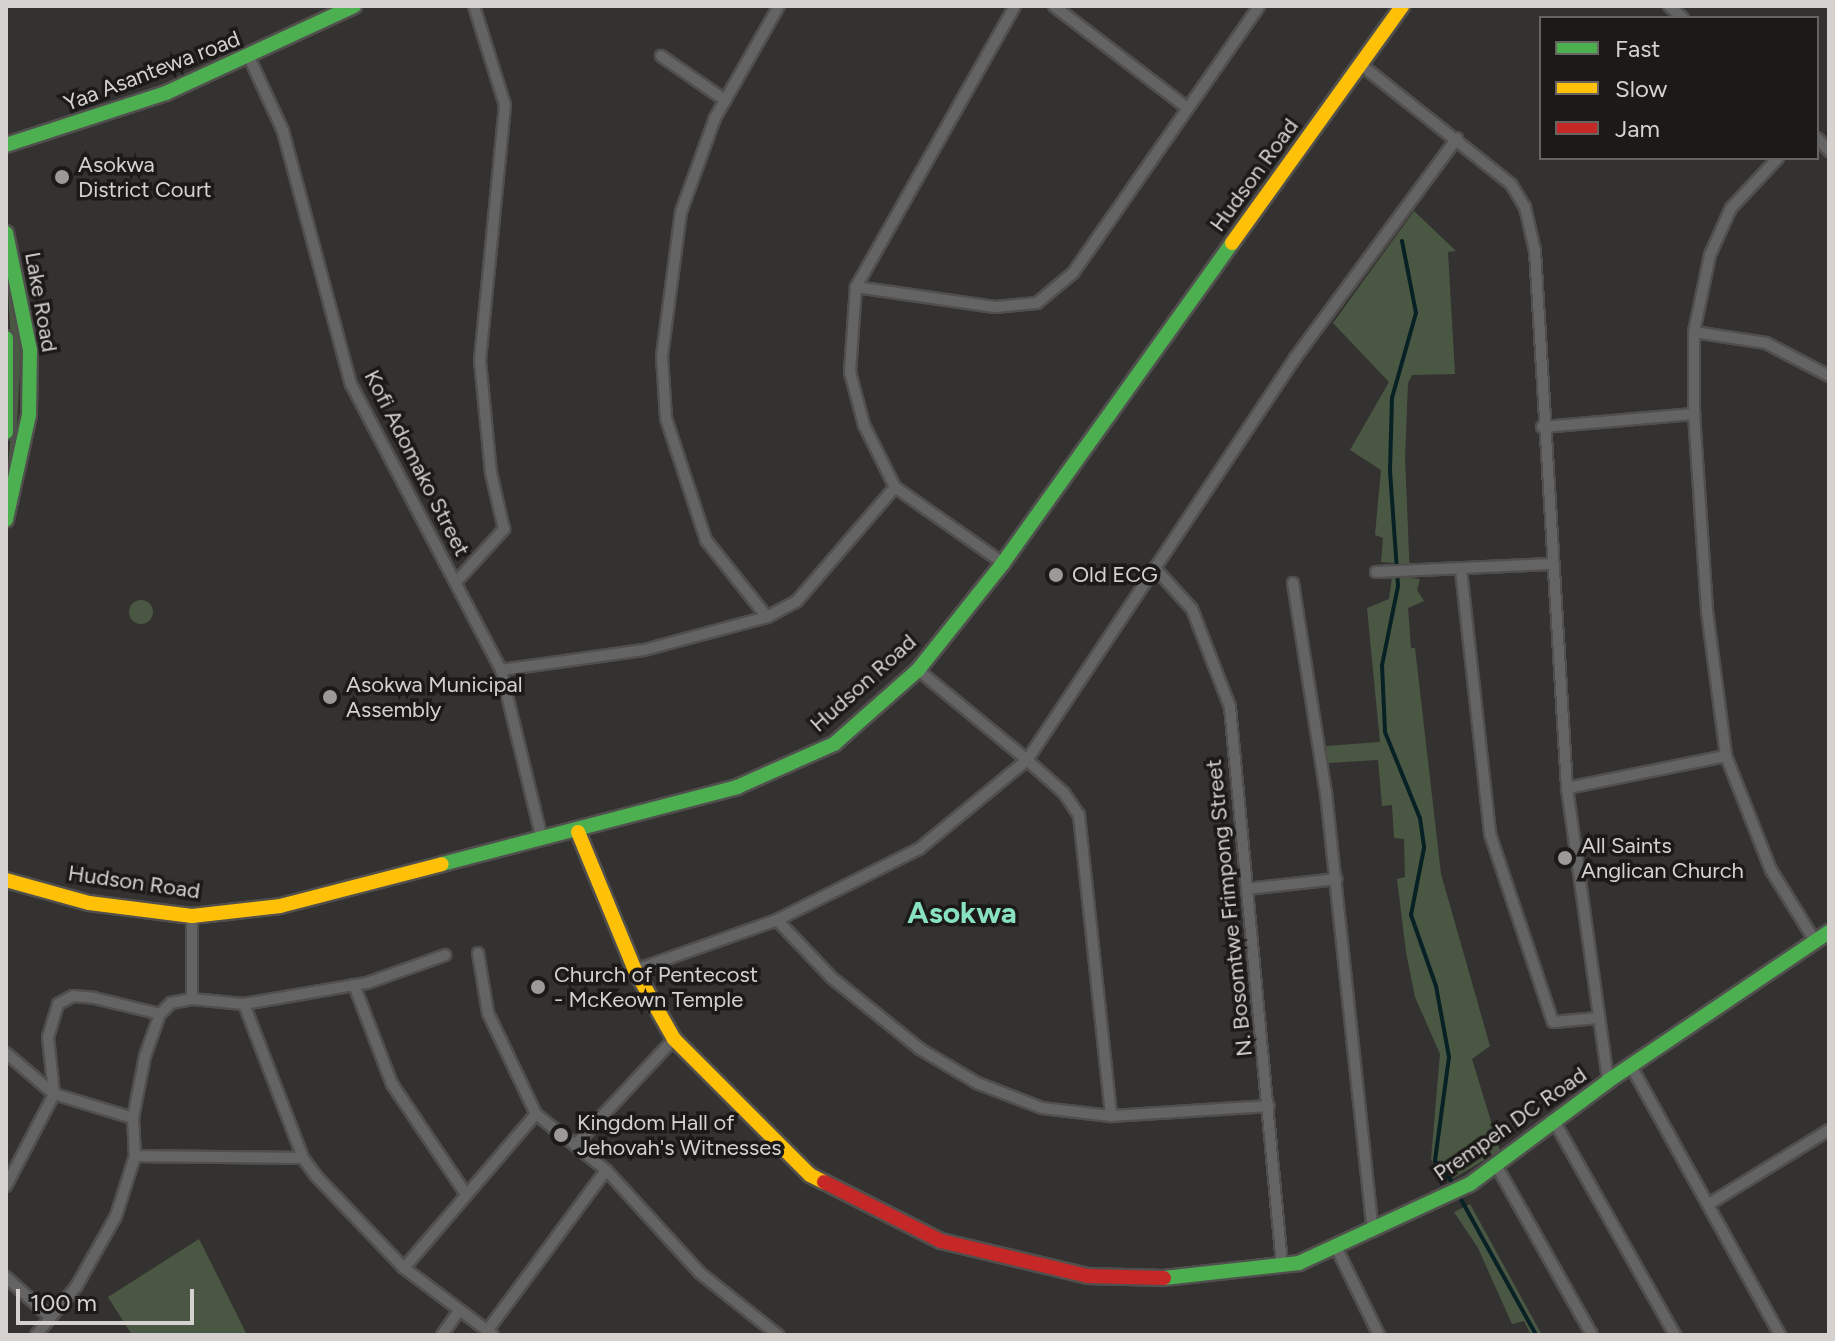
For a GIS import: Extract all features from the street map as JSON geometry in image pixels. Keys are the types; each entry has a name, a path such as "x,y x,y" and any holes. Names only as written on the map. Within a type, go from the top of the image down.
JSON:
{"street":[{"name":"Yaa Asantewa road","path":"6,145 92,121 249,57 354,6"},
{"path":"456,582 504,529 491,473 480,360 505,105 474,6"},
{"path":"767,617 706,540 666,418 662,356 681,212 725,100 779,6"},
{"path":"1003,563 895,487 864,425 850,372 856,287 1015,6"},
{"path":"1054,6 1185,106"},
{"path":"856,287 995,307 1037,303 1073,273 1185,106 1259,6"},
{"name":"Hudson Road","path":"6,880 89,903 192,916 280,906 578,832 737,787 819,752 918,670 1003,563 1402,6"},
{"path":"661,56 725,100"},
{"name":"Kofi Adomako Street","path":"249,57 283,131 351,384 501,670 542,839"},
{"path":"1360,64 1457,138 1511,184 1525,207 1535,251 1542,427 1567,788 1608,1081"},
{"path":"635,970 777,920 919,849 1027,760 1295,358 1457,138"},
{"path":"1776,160 1731,208 1710,255 1694,332 1694,414 1707,611 1726,756 1771,870 1815,941"},
{"name":"Lake Road","path":"6,233 30,350 29,415 6,520"},
{"path":"1694,332 1766,343 1829,376"},
{"name":"Lake Road","path":"6,338 6,432"},
{"path":"1542,427 1694,414"},
{"path":"501,670 644,650 767,617 797,601 895,487"},
{"path":"1376,572 1409,574 1551,564"},
{"name":"N. Bosomtwe Frimpong Street","path":"1155,568 1192,609 1230,707 1282,1264"},
{"path":"1461,570 1490,834 1553,1022 1598,1018"},
{"path":"1293,583 1336,879 1373,1231"},
{"path":"918,670 1064,793 1079,815 1111,1116"},
{"path":"1567,788 1726,756"},
{"name":"Prempeh DC Road","path":"578,832 635,970 674,1039 810,1175 941,1241 1088,1276 1161,1278 1282,1264 1337,1249 1470,1184 1608,1081 1829,932"},
{"path":"1247,889 1336,879"},
{"path":"192,916 192,999"},
{"path":"777,920 832,978 909,1040 977,1083 1042,1108 1111,1116 1269,1106"},
{"path":"478,953 488,1013 536,1114 577,1143 606,1170 700,1273 778,1335"},
{"path":"36,1335 98,1252 135,1156 133,1118 160,1014 171,1003 192,999 244,1004 354,985 445,955"},
{"path":"354,985 392,1084 466,1194"},
{"path":"6,1186 54,1094 48,1037 58,1004 73,996 94,998 160,1014"},
{"path":"244,1004 303,1158 404,1268 490,1333 606,1170"},
{"path":"577,1143 674,1039"},
{"path":"6,1053 54,1094 133,1118"},
{"path":"1631,1066 1780,1335"},
{"path":"404,1268 536,1114"},
{"path":"1554,1121 1675,1335"},
{"path":"1709,1204 1829,1130"},
{"path":"135,1156 303,1158"},
{"path":"1496,1165 1592,1335"},
{"path":"1337,1249 1379,1335"},
{"path":"6,1277 50,1317"},
{"path":"442,1335 459,1311"}],"green space":[{"path":"1414,211 1456,251 1448,252 1455,374 1412,375 1408,383 1405,457 1410,578 1420,579 1417,590 1424,601 1408,608 1411,648 1415,648 1441,874 1490,1046 1472,1059 1500,1151 1447,1182 1431,1159 1440,1054 1415,997 1406,952 1397,879 1405,877 1404,839 1394,838 1392,805 1382,806 1378,760 1328,763 1326,746 1380,742 1367,608 1389,599 1394,563 1381,562 1383,538 1375,535 1381,470 1350,450 1389,382 1333,323"},
{"path":"6,256 21,354 16,441 6,490 14,395"},
{"path":"141,600 150,603 153,612 150,621 141,624 132,621 129,612 132,603"},
{"path":"1470,1204 1542,1335 1531,1335 1524,1321 1512,1324 1478,1248 1454,1212"},
{"path":"199,1239 247,1335 132,1335 108,1297"}],"waterway":[{"path":"1402,241 1416,313 1392,398 1390,471 1398,586 1382,665 1385,732 1420,818 1424,848 1411,915 1436,986 1449,1057 1435,1161 1455,1186"},
{"path":"1458,1194 1536,1335"}],"traffic: fast":[{"path":"6,145 166,93 354,6"},
{"path":"6,233 30,350 29,415 6,520"},
{"path":"442,864 737,787 834,744 918,670 1003,563 1232,243"},
{"path":"6,338 6,432"},
{"path":"1164,1278 1299,1263 1470,1184 1608,1081 1829,932"}],"traffic: slow":[{"path":"1232,243 1402,6"},
{"path":"578,832 635,970 674,1039 810,1175 824,1182"},
{"path":"6,880 89,903 192,916 280,906 442,864"}],"traffic: jam":[{"path":"824,1182 941,1241 1088,1276 1164,1278"}],"place":[{"name":"Asokwa District Court","path":"62,177"},
{"name":"Old ECG","path":"1056,575"},
{"name":"Asokwa Municipal Assembly","path":"330,697"},
{"name":"All Saints Anglican Church","path":"1565,858"},
{"name":"Church of Pentecost - McKeown Temple","path":"538,987"},
{"name":"Kingdom Hall of Jehovah's Witnesses","path":"561,1135"}],"district":[{"name":"Asokwa","path":"962,913"}]}
